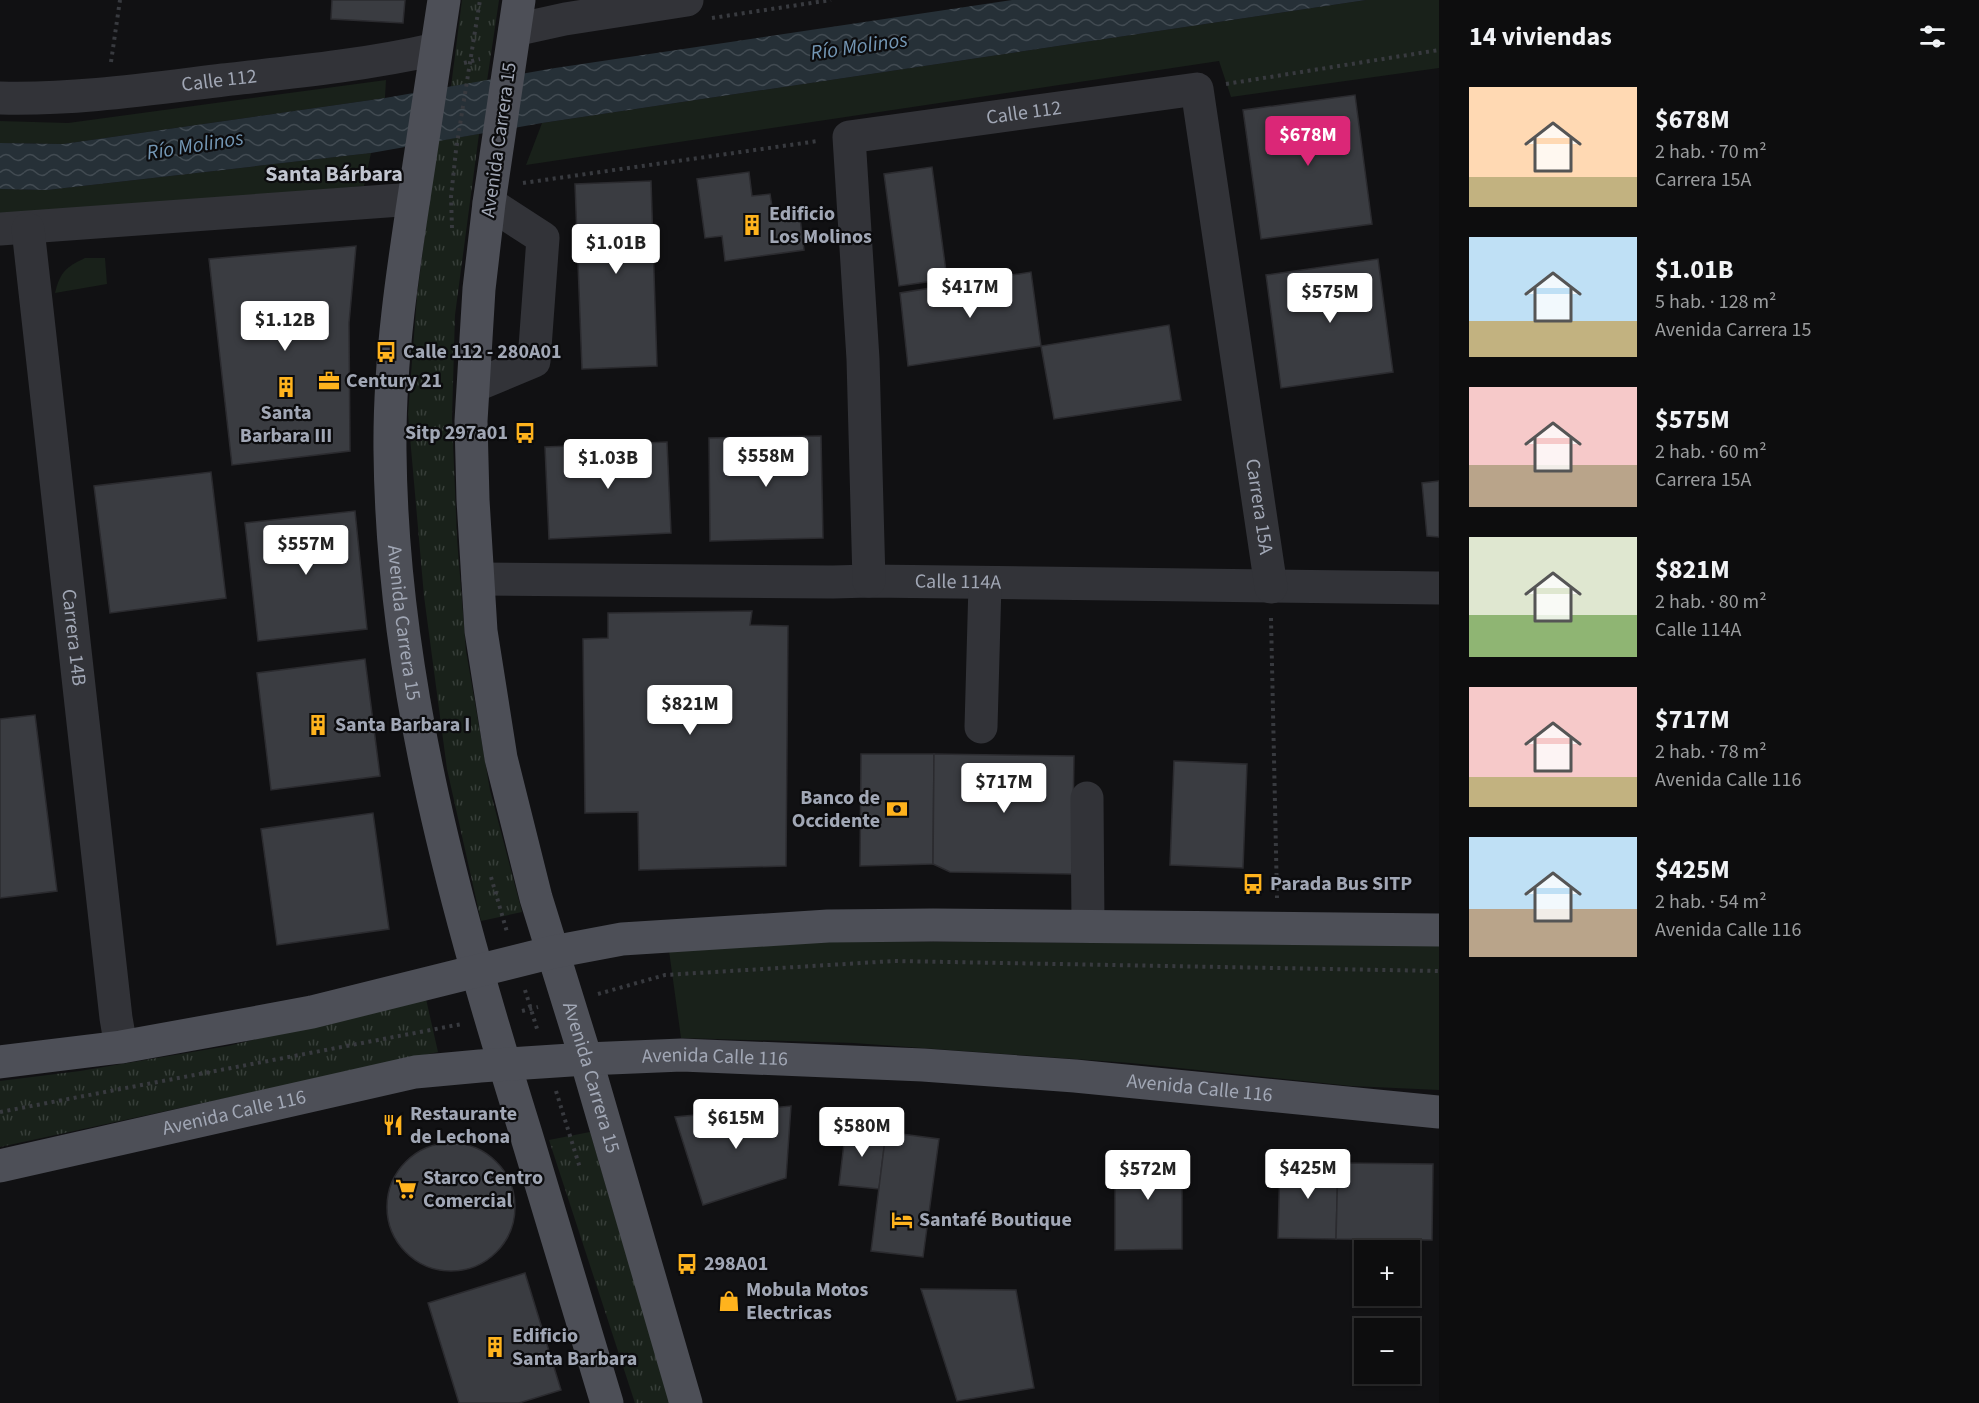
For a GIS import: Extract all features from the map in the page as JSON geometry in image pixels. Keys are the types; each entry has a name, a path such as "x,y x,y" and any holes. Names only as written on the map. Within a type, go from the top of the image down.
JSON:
{"main road":[{"name":"Avenida Carrera 15","path":"444,0 415,189 397,322 392,384 390,448 392,505 400,605 417,723 469,947 608,1403"},
{"name":"Avenida Carrera 15","path":"517,15 491,186 479,289 471,422 481,631 501,758 536,898 586,1059 686,1403"},
{"path":"0,1062 121,1047 301,1014 553,952 622,939 828,926 1439,930"},
{"name":"Avenida Calle 116","path":"0,1166 414,1072 547,1061 682,1055 923,1065 1108,1079 1439,1112"}],"street":[{"path":"517,15 587,16 687,0"},
{"name":"Calle 112","path":"0,98 106,94 351,65 398,58 436,49"},
{"name":"Calle 112","path":"849,137 1197,88"},
{"name":"Carrera 15A","path":"1197,88 1271,586"},
{"path":"849,137 863,359 869,581"},
{"path":"474,386 534,361 543,238 491,186"},
{"path":"14,229 415,189"},
{"name":"Carrera 14B","path":"14,229 121,1047"},
{"name":"Calle 114A","path":"478,579 1439,588"},
{"path":"981,727 985,584"},
{"path":"1087,798 1088,926"}],"path":[{"path":"106,94 120,0"},
{"path":"451,197 456,150 480,0"},
{"path":"1197,88 1439,50"},
{"path":"491,186 849,137"},
{"path":"1271,586 1278,929"},
{"path":"491,877 579,1168"},
{"path":"612,992 665,975 894,961 1439,971"},
{"path":"0,1112 465,1023"}],"green space":[{"path":"462,0 499,0 487,81 451,87"},
{"path":"1366,0 1439,0 1439,68 1231,97 1219,61 526,165 542,123"},
{"path":"386,80 385,98 63,144 0,143 0,121 68,123"},
{"path":"479,134 455,315 452,418 457,539 466,651 490,790 522,912 481,921 447,769 424,596 408,414 417,296 437,141"},
{"path":"371,153 364,186 0,219 0,189 47,190"},
{"path":"85,258 105,258 107,284 55,293 65,271"},
{"path":"838,941 1439,945 1439,1090 1351,1086 1130,1063 853,1043 681,1038 669,951"},
{"path":"426,999 438,1052 0,1147 0,1081 80,1071 228,1046"},
{"path":"590,1132 670,1403 635,1403 549,1140"}],"water":[{"name":"Río Molinos","path":"1012,0 1366,0 542,123 371,153 47,190 0,189 0,143 63,144 385,98 555,68"}],"building":[{"path":"332,0 405,0 403,23 331,19"},
{"path":"1355,95 1372,224 1261,239 1243,110"},
{"path":"932,167 947,279 899,286 884,174"},
{"name":"Edificio Los Molinos","path":"749,172 752,196 770,194 773,213 799,210 804,250 725,261 722,236 705,238 697,179"},
{"path":"651,181 657,366 582,369 575,184"},
{"name":"Santa Barbara III","path":"356,246 349,323 350,451 232,465 209,259"},
{"path":"1378,259 1393,372 1281,388 1266,275"},
{"path":"1031,272 1041,346 908,366 900,293"},
{"path":"1169,325 1181,400 1054,419 1041,346"},
{"path":"821,436 823,538 710,541 709,438"},
{"path":"667,442 671,533 549,539 545,447"},
{"path":"211,472 226,598 110,613 94,486"},
{"path":"1439,481 1439,537 1427,536 1422,483"},
{"path":"355,511 367,629 258,641 245,523"},
{"path":"752,611 750,625 788,626 786,866 639,870 638,812 585,813 583,639 608,638 608,613"},
{"name":"Santa Barbara I","path":"365,659 380,776 271,790 257,673"},
{"path":"35,715 57,891 0,898 0,719"},
{"name":"Banco de Occidente","path":"861,754 934,754 933,864 860,866"},
{"path":"934,754 1074,756 1072,874 950,872 933,864"},
{"path":"1174,761 1247,764 1243,868 1170,865"},
{"path":"373,813 389,929 277,945 261,829"},
{"path":"791,1106 786,1178 703,1205 675,1117"},
{"path":"846,1127 886,1132 879,1189 839,1185"},
{"name":"Santafé Boutique","path":"886,1132 939,1139 923,1257 871,1251"},
{"path":"451,1143 476,1148 496,1162 510,1182 515,1207 510,1232 496,1252 476,1266 451,1271 426,1266 406,1252 392,1232 387,1207 392,1182 406,1162 426,1148"},
{"path":"1182,1151 1182,1249 1115,1250 1115,1152"},
{"path":"1280,1162 1338,1163 1336,1239 1278,1238"},
{"path":"1338,1163 1433,1164 1432,1240 1336,1239"},
{"name":"Edificio Santa Barbara","path":"525,1273 561,1390 519,1403 459,1403 428,1303"},
{"path":"921,1289 1016,1290 1034,1388 957,1401"}],"place":[{"name":"Edificio Los Molinos","path":"752,225"},
{"name":"Calle 112 - 280A01","path":"386,352"},
{"name":"Century 21","path":"329,381"},
{"name":"Santa Barbara III","path":"286,387"},
{"name":"Sitp 297a01","path":"525,433"},
{"name":"Santa Barbara I","path":"318,725"},
{"name":"Banco de Occidente","path":"897,809"},
{"name":"Parada Bus SITP","path":"1253,884"},
{"name":"Restaurante de Lechona","path":"393,1125"},
{"name":"Starco Centro Comercial","path":"406,1189"},
{"name":"Santafé Boutique","path":"902,1220"},
{"name":"298A01","path":"687,1264"},
{"name":"Mobula Motos Electricas","path":"729,1301"},
{"name":"Edificio Santa Barbara","path":"495,1347"}],"district":[{"name":"Santa Bárbara","path":"334,174"}]}
